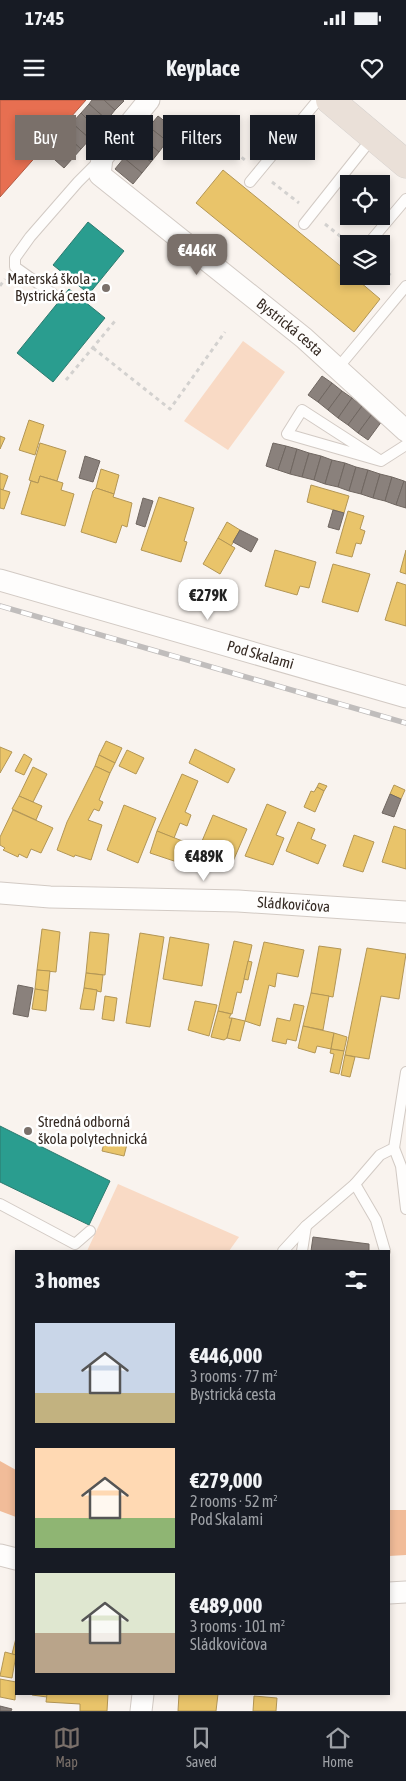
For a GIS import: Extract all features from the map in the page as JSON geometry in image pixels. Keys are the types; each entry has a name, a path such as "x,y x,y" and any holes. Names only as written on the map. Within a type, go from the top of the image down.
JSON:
{"main road":[{"path":"330,100 406,164"}],"street":[{"path":"137,115 149,100"},
{"name":"Bystrická cesta","path":"102,160 100,175 304,338 406,431"},
{"name":"Pod Skalami","path":"0,580 406,697"},
{"name":"Sládkovičova","path":"0,893 238,901 406,912"},
{"path":"0,1555 15,1559"},
{"path":"390,1593 406,1592"},
{"path":"141,1711 143,1695"}],"lane":[{"path":"250,182 318,100"},
{"path":"304,224 373,136"},
{"path":"53,294 15,267 14,258 78,182 100,160"},
{"path":"376,235 406,199"},
{"path":"337,369 406,286"},
{"path":"381,461 302,410 287,434 381,461 406,445"},
{"path":"406,1072 394,1148 401,1166 406,1208"},
{"path":"284,1250 306,1226 355,1184 380,1155 394,1148"},
{"path":"355,1184 376,1220 385,1250"},
{"path":"0,1204 75,1244 90,1231"},
{"path":"302,1250 306,1226"}],"path":[{"path":"240,156 340,236"},
{"path":"66,380 115,321"},
{"path":"93,348 170,409 225,332"}],"shaded area":[{"path":"243,341 285,372 228,450 184,421"},
{"path":"118,1184 239,1237 230,1250 87,1250"},
{"path":"0,1461 15,1469 15,1517 0,1511"},
{"path":"390,1510 406,1510 406,1555 390,1556"}],"building: Homes":[{"path":"223,170 340,266 340,285 364,285 380,299 354,332 196,203"},
{"path":"29,420 44,425 35,455 19,450"},
{"path":"0,436 5,438 0,449"},
{"path":"40,443 66,451 57,481 40,476 38,483 29,480"},
{"path":"101,469 119,475 114,494 96,488"},
{"path":"0,473 8,476 3,490 0,489"},
{"path":"40,476 63,483 61,490 74,494 65,526 21,514 31,481 38,483"},
{"path":"311,485 349,496 344,513 307,502"},
{"path":"96,488 114,494 113,497 132,503 127,527 122,525 116,543 81,532 93,491"},
{"path":"0,489 10,492 4,509 0,508"},
{"path":"159,497 194,508 184,541 187,542 181,562 141,550"},
{"path":"348,511 364,516 360,529 365,531 361,544 356,543 352,557 336,553"},
{"path":"227,522 240,530 231,546 218,538"},
{"path":"218,538 235,548 220,574 203,564"},
{"path":"275,550 316,562 309,588 300,586 297,595 265,586"},
{"path":"406,550 406,574 400,572"},
{"path":"333,564 370,574 358,612 322,602"},
{"path":"397,582 406,585 406,626 385,620"},
{"path":"106,741 122,748 115,763 99,755"},
{"path":"0,747 12,752 0,773"},
{"path":"195,749 235,769 228,783 189,763"},
{"path":"127,750 144,758 136,774 119,766"},
{"path":"24,754 32,759 24,775 15,771"},
{"path":"99,755 115,763 110,773 95,766"},
{"path":"95,766 110,773 99,800 103,802 99,811 94,809 88,820 102,825 91,860 75,855 74,857 57,850 67,822"},
{"path":"33,767 47,774 33,802 19,796"},
{"path":"182,774 198,781 185,812 191,815 187,826 180,823 174,838 157,831"},
{"path":"319,783 327,786 324,791 317,787"},
{"path":"394,785 405,790 401,799 390,794"},
{"path":"317,787 324,791 315,812 304,807 311,791 314,792"},
{"path":"19,796 42,806 36,820 12,809"},
{"path":"267,804 286,812 276,835 284,838 273,865 245,856"},
{"path":"124,805 156,818 138,863 107,850"},
{"path":"13,810 53,828 41,853 31,849 27,858 19,854 18,857 3,850 5,848 0,845 0,837"},
{"path":"213,815 247,829 231,866 197,853"},
{"path":"298,822 315,829 311,839 326,845 318,864 286,851"},
{"path":"394,826 406,830 406,869 382,862"},
{"path":"157,831 190,844 183,864 150,853"},
{"path":"354,835 374,842 363,872 343,866"},
{"path":"42,929 60,932 56,972 37,970"},
{"path":"90,932 109,934 105,975 86,973"},
{"path":"140,933 164,937 150,1027 126,1023"},
{"path":"170,937 209,944 202,986 163,979"},
{"path":"234,941 252,945 241,993 237,992 232,1014 218,1011"},
{"path":"264,942 304,950 298,977 277,973 275,987 269,985 260,1026 245,1021"},
{"path":"319,946 341,949 333,997 311,993"},
{"path":"367,948 406,954 399,999 381,996 369,1059 345,1055"},
{"path":"248,961 252,962 248,980 244,979"},
{"path":"37,970 50,971 48,991 35,989"},
{"path":"86,973 103,975 101,992 84,988"},
{"path":"84,988 97,990 94,1010 80,1009"},
{"path":"35,989 48,991 46,1011 32,1009"},
{"path":"311,993 329,996 323,1030 303,1026"},
{"path":"105,996 117,998 114,1021 102,1019"},
{"path":"195,1001 217,1005 209,1036 188,1030"},
{"path":"294,1004 304,1006 296,1041 287,1039 286,1044 272,1041 277,1018 290,1021"},
{"path":"218,1011 231,1014 229,1018 232,1018 227,1038 224,1040 211,1037"},
{"path":"232,1018 245,1021 240,1041 227,1038"},
{"path":"303,1026 334,1033 331,1049 317,1046 315,1053 298,1048"},
{"path":"334,1033 347,1037 344,1051 331,1049"},
{"path":"331,1049 344,1051 339,1074 330,1072 334,1054 330,1053"},
{"path":"345,1055 355,1057 350,1077 341,1075"},
{"path":"105,1139 127,1144 124,1156 102,1151"},
{"path":"15,1642 15,1655 12,1654"},
{"path":"5,1652 15,1655 12,1678 0,1676"},
{"path":"0,1679 15,1682 15,1700 0,1697"},
{"path":"47,1695 108,1695 107,1711 80,1711 80,1704 46,1702"},
{"path":"179,1695 218,1695 216,1711 178,1711"},
{"path":"254,1696 277,1698 276,1711 253,1711"}],"building: Shops":[{"path":"0,100 86,100 73,115 15,115 15,160 33,160 0,197"}],"building: Schools":[{"path":"88,222 124,251 89,294 53,265"},
{"path":"69,289 105,318 53,382 17,353"},
{"path":"0,1126 110,1181 89,1225 0,1182"}],"building: Industry":[{"path":"92,100 104,100 115,110 111,115 101,115 89,104"},
{"path":"104,100 123,100 124,101 115,110"},
{"path":"89,104 101,115 86,115 86,118 81,113"},
{"path":"81,113 86,118 86,135 76,127 76,119"},
{"path":"158,116 163,120 163,138 153,130 153,122"},
{"path":"76,127 86,135 86,143 81,149 76,145"},
{"path":"153,130 163,138 163,146 159,152 153,147"},
{"path":"76,145 81,149 76,155"},
{"path":"153,147 159,152 153,160"},
{"path":"55,160 71,160 64,168"},
{"path":"122,160 126,160 142,173 133,184 115,169"},
{"path":"126,160 148,160 151,162 142,173"},
{"path":"322,376 332,383 318,402 308,395"},
{"path":"332,383 342,391 328,410 318,402"},
{"path":"342,391 352,398 338,418 328,410"},
{"path":"352,398 362,406 348,425 338,418"},
{"path":"362,406 372,414 358,433 348,425"},
{"path":"372,414 382,421 368,440 358,433"},
{"path":"273,443 286,446 278,470 266,466"},
{"path":"286,446 297,449 290,474 278,470"},
{"path":"297,449 309,453 302,477 290,474"},
{"path":"309,453 321,456 314,480 302,477"},
{"path":"85,456 100,461 93,482 79,478"},
{"path":"321,456 332,460 325,484 314,480"},
{"path":"332,460 345,463 338,487 325,484"},
{"path":"345,463 356,467 349,491 338,487"},
{"path":"356,467 368,470 361,494 349,491"},
{"path":"368,470 380,474 373,498 361,494"},
{"path":"380,474 392,477 385,501 373,498"},
{"path":"392,477 404,481 396,505 385,501"},
{"path":"404,481 406,482 406,508 396,505"},
{"path":"143,498 153,501 145,527 136,524"},
{"path":"333,510 344,513 339,530 328,527"},
{"path":"240,530 258,539 251,552 233,542"},
{"path":"390,794 401,799 394,817 382,813"},
{"path":"18,985 33,988 28,1017 13,1014"},
{"path":"313,1237 369,1244 369,1250 311,1250"},
{"path":"0,1706 12,1709 11,1711 0,1711"}],"railway":[{"path":"0,606 406,723"}],"place":[{"name":"Materská škola - Bystrická cesta","path":"106,288"},
{"name":"Stredná odborná škola polytechnická","path":"28,1131"}]}
